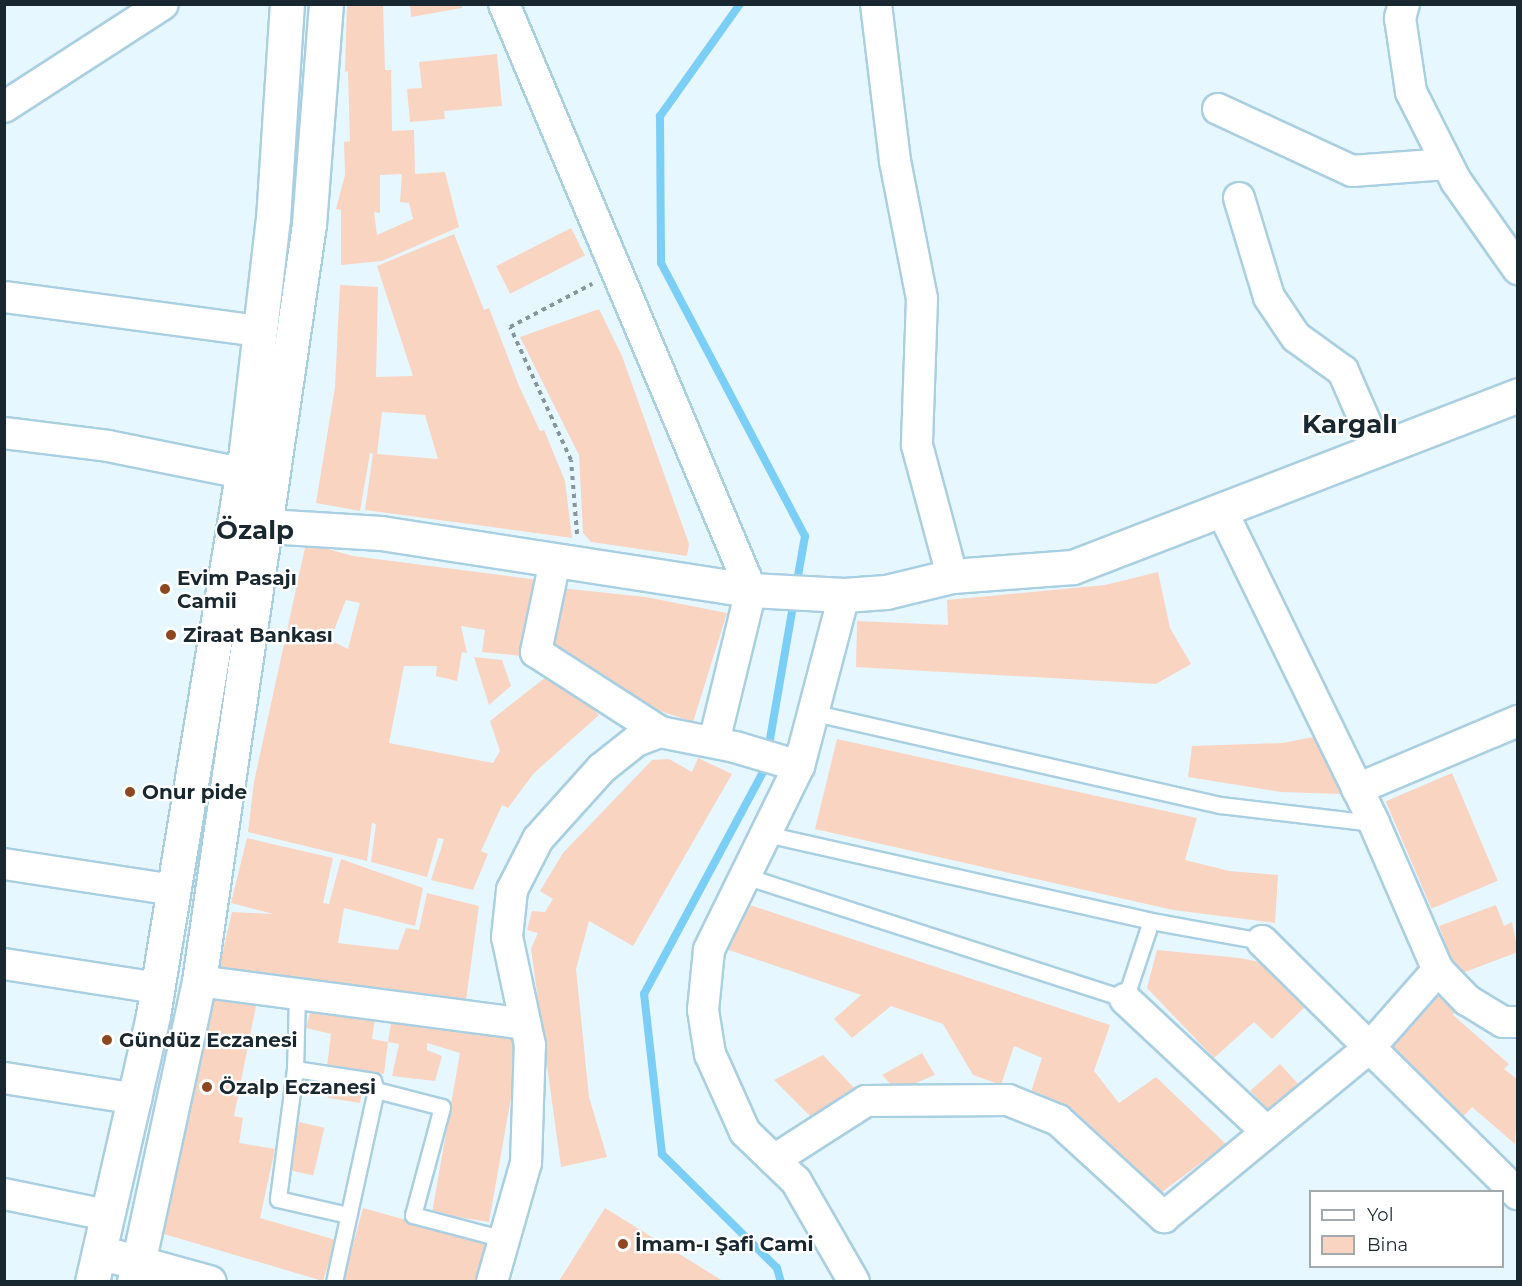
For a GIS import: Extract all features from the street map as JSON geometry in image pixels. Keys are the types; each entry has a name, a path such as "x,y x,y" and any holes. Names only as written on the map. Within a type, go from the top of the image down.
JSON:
{"main road":[{"path":"208,1281 95,1267 136,1099 158,988 242,473 273,219 287,4"},
{"path":"137,1272 199,981 267,526 309,224 326,4"},
{"path":"235,519 267,526 381,533 751,590 844,595 886,592 952,576 1073,567 1518,395"}],"street":[{"path":"4,107 163,4"},
{"path":"504,4 751,590 714,742"},
{"path":"876,4 895,161 922,298 917,445 952,576"},
{"path":"1404,4 1400,18 1411,92 1447,164 1518,269"},
{"path":"1218,109 1352,171 1447,164"},
{"path":"1239,198 1269,297 1296,336 1343,371 1377,449"},
{"path":"4,297 260,331"},
{"path":"4,433 108,446 242,473"},
{"path":"1221,509 1358,789 1438,970 1467,1000 1503,1022 1518,1022"},
{"path":"568,563 536,652 660,732 714,742 799,766"},
{"path":"844,595 815,713 799,766 709,950 703,1010 710,1054 745,1132 796,1181 854,1281"},
{"path":"1358,789 1518,721"},
{"path":"492,1281 526,1163 530,1045 507,937 512,890 538,839 602,768 636,741 660,732"},
{"path":"4,864 174,890"},
{"path":"1262,941 1518,1194"},
{"path":"4,964 158,988"},
{"path":"774,1160 866,1101 1008,1100 1058,1120 1164,1217 1370,1047 1438,970"},
{"path":"199,981 525,1024"},
{"path":"1125,999 1266,1131"},
{"path":"4,1078 136,1099"},
{"path":"4,1194 106,1215"}],"lane":[{"path":"815,713 1220,805 1374,823"},
{"path":"766,834 1151,921 1262,941"},
{"path":"745,876 1125,999 1151,921"},
{"path":"297,994 295,1069 278,1198 348,1215"},
{"path":"295,1069 373,1081 376,1090 334,1281"},
{"path":"376,1090 441,1107 413,1215 504,1239"}],"path":[{"path":"568,563 570,460 510,327 616,271"}],"building":[{"path":"347,4 383,4 385,70 391,70 392,131 414,130 415,174 445,172 459,227 382,261 341,265 341,210 336,209 345,175 344,142 350,141 348,71 345,72","holes":["402,174 400,202 409,203 413,219 377,235 374,212 380,213 380,175"]},
{"path":"410,4 462,4 462,8 411,17"},
{"path":"497,54 502,106 444,111 445,119 410,122 407,89 422,88 419,62"},
{"path":"571,228 585,256 510,294 496,266"},
{"path":"454,234 484,310 489,308 519,386 540,431 544,430 565,481 572,538 365,510 373,454 370,453 360,511 316,503 335,387 340,285 378,287 376,377 413,376 377,266","holes":["382,412 425,415 438,459 377,454"]},
{"path":"599,309 622,356 689,544 687,556 591,542 583,533 579,455 520,337"},
{"path":"306,543 353,556 538,580 522,656 482,652 485,630 461,626 467,653 462,652 457,681 436,676 437,666 404,666 389,743 493,763 500,751 490,721 546,677 576,693 599,715 534,773 508,808 502,805 481,851 488,854 473,890 431,880 444,839 438,838 427,877 371,862 376,824 372,823 367,861 248,832 254,782","holes":["346,600 360,603 348,649 330,640"]},
{"path":"1158,572 1170,628 1191,664 1156,684 856,667 857,621 948,625 947,600 1105,585"},
{"path":"560,588 646,597 727,613 693,722 610,694 550,650"},
{"path":"474,657 502,660 511,686 489,705"},
{"path":"1318,736 1341,794 1281,792 1188,777 1192,746 1283,743"},
{"path":"837,739 1197,818 1185,860 1229,871 1278,875 1275,923 1173,910 815,829"},
{"path":"698,758 732,774 633,946 589,921 576,969 589,1097 607,1157 561,1167 531,949 538,933 527,930 532,911 545,912 553,899 540,891 563,853 652,760 669,759 692,772"},
{"path":"1452,773 1498,881 1431,909 1386,801"},
{"path":"247,838 333,858 323,903 329,904 341,859 423,888 415,926 344,908 338,943 398,950 406,928 419,930 427,893 479,906 465,1007 219,968 232,912 274,914 231,903"},
{"path":"744,903 1110,1025 1094,1071 1119,1103 1156,1077 1226,1144 1158,1195 1068,1109 1031,1092 1042,1058 1014,1046 1001,1085 973,1075 943,1024 891,1006 852,1038 834,1019 861,995 726,949"},
{"path":"1496,905 1504,926 1512,922 1518,952 1457,975 1439,926"},
{"path":"1157,950 1240,958 1274,965 1311,1001 1272,1039 1254,1022 1214,1058 1147,988"},
{"path":"1436,990 1457,1005 1453,1015 1509,1064 1504,1069 1518,1080 1515,1144 1472,1107 1457,1123 1383,1049"},
{"path":"213,993 257,1001 234,1116 243,1118 239,1143 275,1149 260,1218 336,1240 323,1281 164,1234"},
{"path":"313,1002 375,1018 372,1039 388,1042 384,1074 327,1067 331,1034 306,1028"},
{"path":"392,1017 515,1038 517,1064 489,1222 432,1213 460,1053 427,1043 427,1050 442,1056 435,1081 392,1076 399,1044 388,1042"},
{"path":"922,1053 935,1075 897,1091 882,1075"},
{"path":"823,1055 860,1094 811,1117 774,1080"},
{"path":"1280,1064 1300,1086 1270,1113 1250,1091"},
{"path":"330,1082 363,1087 360,1103 327,1098"},
{"path":"299,1122 324,1128 313,1176 288,1170"},
{"path":"363,1208 485,1242 478,1281 343,1281"},
{"name":"İmam-ı Şafi Cami","path":"605,1208 723,1281 559,1281"}],"waterway":[{"path":"740,4 660,116 661,263 805,536 796,587"},
{"path":"781,1282 777,1268 662,1154 644,994 765,768 794,600"}],"place":[{"name":"Evim Pasajı Camii","path":"165,589"},
{"name":"Ziraat Bankası","path":"171,635"},
{"name":"Onur pide","path":"130,792"},
{"name":"Gündüz Eczanesi","path":"107,1040"},
{"name":"Özalp Eczanesi","path":"207,1087"},
{"name":"İmam-ı Şafi Cami","path":"623,1244"}],"district":[{"name":"Kargalı","path":"1350,425"},
{"name":"Özalp","path":"255,531"}]}
